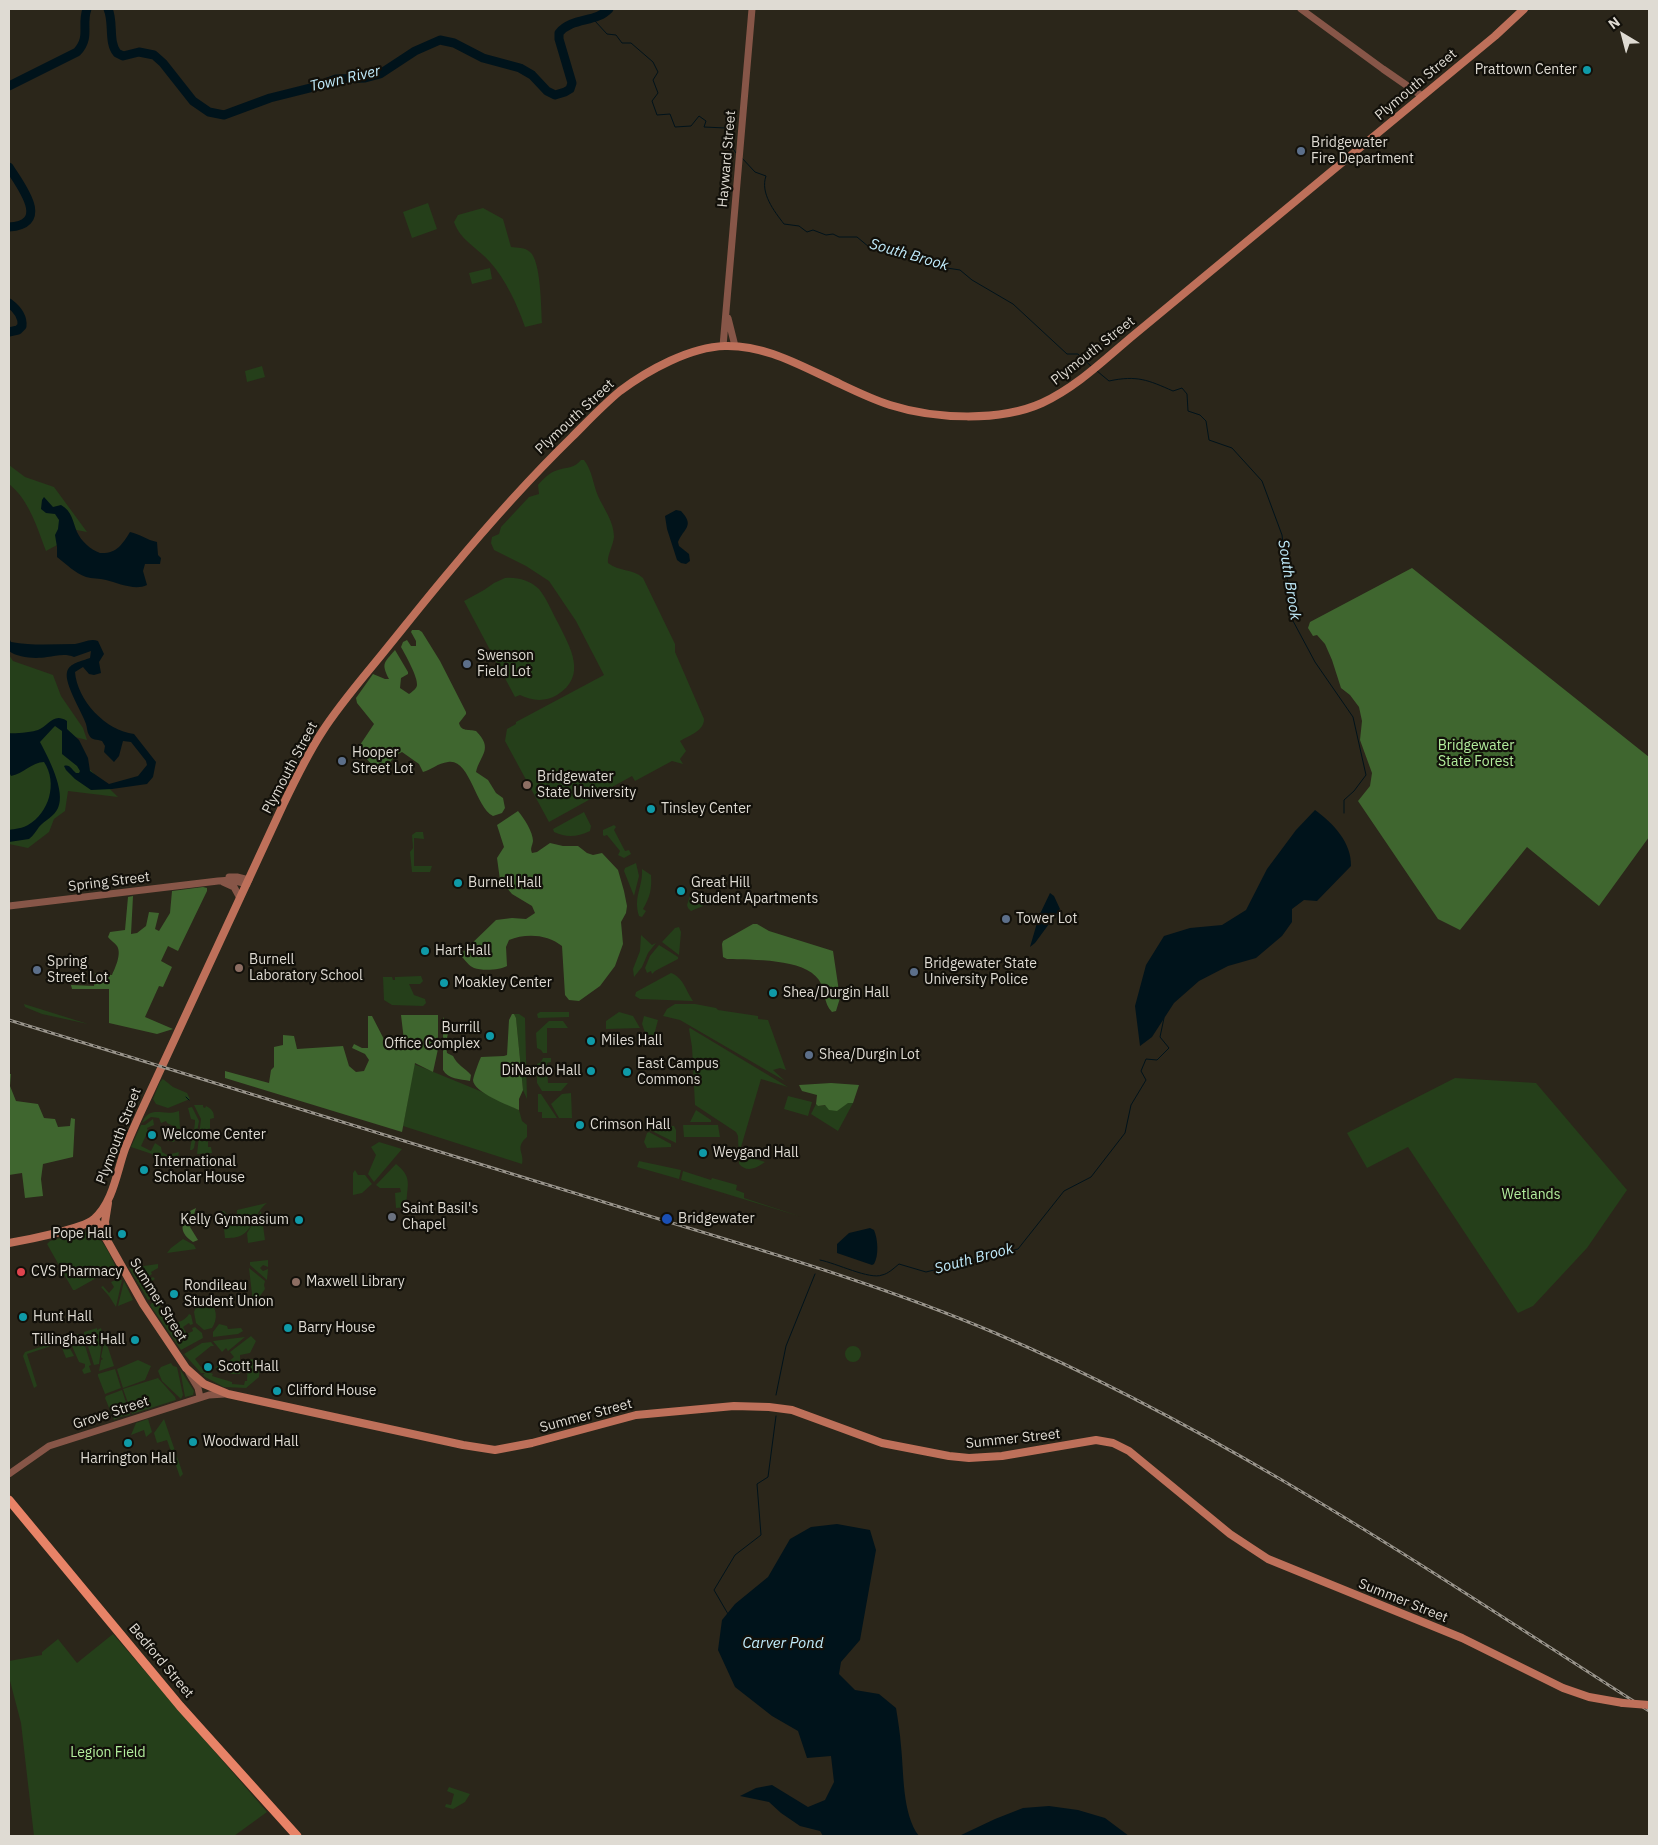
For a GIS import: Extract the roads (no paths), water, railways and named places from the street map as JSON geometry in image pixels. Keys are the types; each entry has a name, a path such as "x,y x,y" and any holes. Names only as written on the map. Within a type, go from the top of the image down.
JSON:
{"main road":[{"name":"Plymouth Street","path":"95,1219 110,1195 131,1134 240,898 300,770 323,731 347,697 395,637 500,511 546,462 621,390 684,355 700,349 735,346 752,348 782,357 885,404 912,411 948,415 994,415 1034,406 1058,395 1094,367 1495,36 1524,9"},
{"name":"Summer Street","path":"110,1195 105,1222 110,1244"},
{"name":"Summer Street","path":"95,1219 145,1307 186,1368 204,1384 228,1394 394,1431 489,1449 532,1444 631,1416 734,1406 792,1410 882,1443 959,1457 1002,1456 1052,1449 1086,1441 1105,1441 1121,1446 1129,1451 1230,1534 1268,1559 1462,1638 1563,1688 1589,1697 1623,1703 1649,1704"},
{"path":"9,1243 77,1226 95,1219"},
{"name":"Bedford Street","path":"9,1500 190,1717 297,1836"}],"street":[{"path":"1301,9 1393,77 1422,96"},
{"name":"Hayward Street","path":"723,346 753,10"},
{"name":"Hayward Street","path":"727,312 735,346"},
{"name":"Spring Street","path":"9,906 215,881 232,880 248,882"},
{"path":"215,881 231,885 240,898"},
{"name":"Summer Street","path":"186,1368 198,1388 200,1397"},
{"name":"Grove Street","path":"9,1474 49,1446 200,1397 213,1394 228,1394"}],"water":[{"path":"44,497 53,507 61,505 68,510 81,539 97,552 106,553 118,548 130,532 157,542 158,555 161,558 160,564 145,564 143,571 147,585 132,587 103,579 86,577 74,571 57,557 55,535 59,520 55,514 46,513 41,509"},
{"path":"676,510 681,511 688,524 678,542 679,546 689,554 690,561 686,564 677,560 667,529 665,516"},
{"path":"9,638 11,642 35,644 75,644 89,640 98,641 104,654 99,662 101,673 89,674 83,667 75,672 81,693 95,712 113,727 134,734 156,762 153,777 147,784 91,790 66,770 64,766 69,767 76,773 80,771 77,766 62,754 62,731 55,726 40,742 58,784 60,801 58,808 29,839 9,842 9,830 28,825 41,813 46,805 51,788 48,770 44,762 35,764 11,776 9,772 9,733 38,730 58,718 67,721 67,729 79,740 88,758 90,771 109,784 138,776 147,765 131,742 123,741 119,756 114,762 104,752 105,746 102,741 93,739 88,734 86,724 68,684 67,672 70,666 90,658 91,651 74,657 64,655 43,658 27,657 9,651"},
{"path":"1315,810 1335,827 1340,834 1348,849 1351,866 1317,901 1304,900 1292,909 1292,922 1282,936 1256,958 1228,966 1199,981 1174,1003 1152,1037 1140,1046 1135,1006 1146,965 1164,936 1190,928 1222,925 1246,910 1267,869 1296,830"},
{"path":"1050,893 1054,896 1060,909 1030,947 1039,916"},
{"path":"870,1228 874,1230 877,1243 877,1257 874,1264 872,1265 837,1253 837,1244 849,1233"},
{"name":"Carver Pond","path":"837,1524 870,1530 876,1550 860,1640 841,1662 839,1674 855,1690 879,1694 896,1708 907,1805 913,1827 919,1836 823,1836 820,1831 800,1826 769,1802 740,1796 756,1788 772,1785 808,1807 825,1800 834,1782 831,1756 807,1758 798,1731 772,1716 735,1687 718,1650 722,1620 735,1604 768,1577 790,1539 811,1527"},
{"path":"1049,1806 1078,1810 1105,1818 1129,1836 959,1836 1023,1808"}],"waterway":[{"name":"Town River","path":"9,86 77,52 84,41 87,9"},
{"name":"Town River","path":"108,9 114,48 117,53 123,56 139,52 154,55 163,63 193,101 209,112 224,115 270,98 314,87 336,79 365,78 380,74 415,51 440,40 454,43 483,58 520,68 532,75 547,91 555,95 570,89 572,83 559,39 559,33 570,24 598,16 609,9"},
{"name":"South Brook","path":"594,17 595,21 607,34 616,35 622,43 631,43 653,62 658,72 653,80 658,93 652,101 657,115 670,114 675,127 691,126 699,116 706,121 704,127 726,128 729,134 728,141 736,153"},
{"name":"South Brook","path":"741,157 755,172 766,176 766,195 772,208 784,224 799,226 807,232 813,230 826,235 857,237 869,247 885,248 903,255 911,255 919,260 930,260 947,268 960,270 972,280 1013,304 1067,354 1078,354 1092,367"},
{"name":"Town River","path":"9,167 25,193 31,211 29,219 22,224 9,227"},
{"name":"Town River","path":"9,303 15,308 22,319 22,326 18,330 9,332"},
{"name":"South Brook","path":"1097,371 1109,381 1127,378 1149,381 1173,391 1182,388 1187,394 1188,411 1200,415 1206,421 1209,440 1232,448 1262,481 1282,535 1292,619 1315,662 1353,717 1366,775 1354,791 1344,800 1344,813"},
{"name":"South Brook","path":"820,1260 877,1276 891,1271 899,1264 926,1272 1018,1249 1064,1191 1091,1177 1125,1133 1131,1105 1146,1080 1141,1071 1146,1059 1157,1060 1169,1048 1160,1037 1164,1018"},
{"path":"186,1097 189,1100"},
{"name":"South Brook","path":"776,1395 786,1346 815,1274"},
{"name":"South Brook","path":"728,1614 714,1590 735,1555 761,1535 757,1484 768,1477 776,1416"}],"railway":[{"path":"9,1020 796,1261 897,1295 995,1333 1081,1372 1165,1415 1330,1508 1649,1711"}],"place":[{"name":"Prattown Center","path":"1587,70"},
{"name":"Bridgewater Fire Department","path":"1301,151"},
{"name":"Swenson Field Lot","path":"467,664"},
{"name":"Hooper Street Lot","path":"342,761"},
{"name":"Bridgewater State University","path":"527,785"},
{"name":"Tinsley Center","path":"651,809"},
{"name":"Burnell Hall","path":"458,883"},
{"name":"Great Hill Student Apartments","path":"681,891"},
{"name":"Tower Lot","path":"1006,919"},
{"name":"Hart Hall","path":"425,951"},
{"name":"Burnell Laboratory School","path":"239,968"},
{"name":"Spring Street Lot","path":"37,970"},
{"name":"Bridgewater State University Police","path":"914,972"},
{"name":"Moakley Center","path":"444,983"},
{"name":"Shea/Durgin Hall","path":"773,993"},
{"name":"Burrill Office Complex","path":"490,1036"},
{"name":"Miles Hall","path":"591,1041"},
{"name":"Shea/Durgin Lot","path":"809,1055"},
{"name":"DiNardo Hall","path":"591,1071"},
{"name":"East Campus Commons","path":"627,1072"},
{"name":"Crimson Hall","path":"580,1125"},
{"name":"Welcome Center","path":"152,1135"},
{"name":"Weygand Hall","path":"703,1153"},
{"name":"International Scholar House","path":"144,1170"},
{"name":"Saint Basil's Chapel","path":"392,1217"},
{"name":"Bridgewater","path":"667,1219"},
{"name":"Kelly Gymnasium","path":"299,1220"},
{"name":"Pope Hall","path":"122,1234"},
{"name":"CVS Pharmacy","path":"21,1272"},
{"name":"Maxwell Library","path":"296,1282"},
{"name":"Rondileau Student Union","path":"174,1294"},
{"name":"Hunt Hall","path":"23,1317"},
{"name":"Barry House","path":"288,1328"},
{"name":"Tillinghast Hall","path":"135,1340"},
{"name":"Scott Hall","path":"208,1367"},
{"name":"Clifford House","path":"277,1391"},
{"name":"Woodward Hall","path":"193,1442"},
{"name":"Harrington Hall","path":"128,1443"}],"park label":[{"name":"Bridgewater State Forest","path":"1476,754"},
{"name":"Wetlands","path":"1531,1195"},
{"name":"Legion Field","path":"108,1753"}]}
